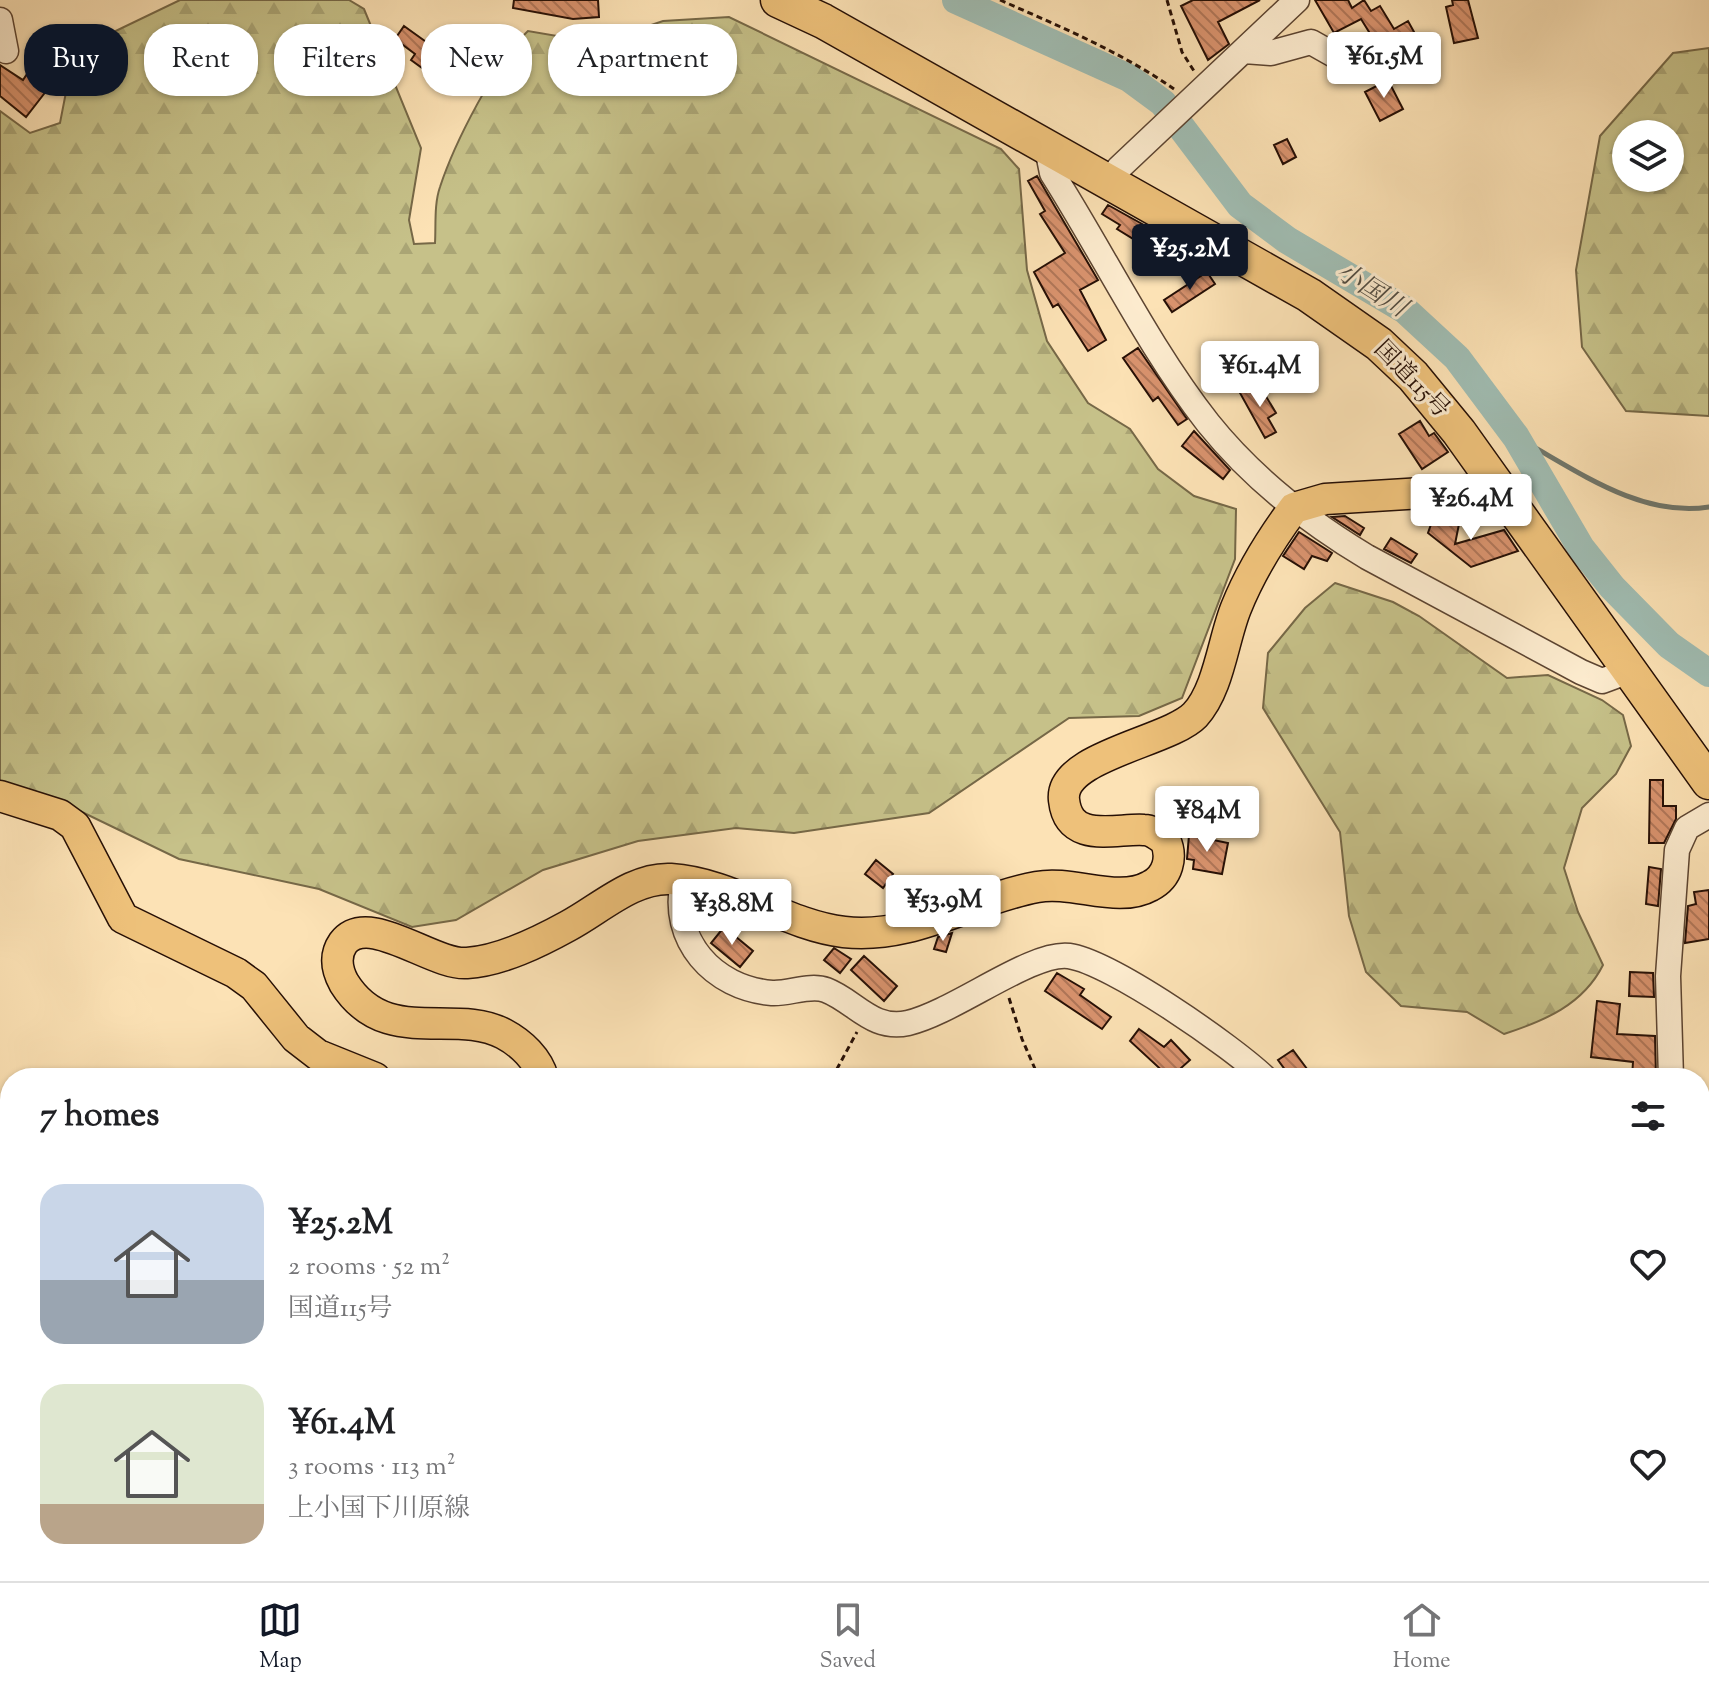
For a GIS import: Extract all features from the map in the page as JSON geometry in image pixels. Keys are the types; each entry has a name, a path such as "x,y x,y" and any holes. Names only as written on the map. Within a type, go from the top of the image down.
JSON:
{"highway":[{"name":"国道115号","path":"778,0 823,21 1309,295 1379,344 1413,376 1493,481 1709,782"}],"main road":[{"path":"537,1068 526,1050 503,1033 477,1026 392,1019 367,1008 339,975 338,952 345,940 366,932 385,935 445,962 466,964 503,955 566,927 644,882 683,881 749,899 813,924 866,934 925,923 1036,887 1066,885 1122,892 1155,884 1168,867 1170,851 1165,840 1143,830 1097,834 1080,827 1069,815 1064,799 1068,782 1116,750 1155,740 1180,728 1197,713 1210,688 1236,606 1294,508 1325,499 1472,490 1493,481"},
{"path":"0,796 60,815 75,826 123,918 236,973 254,986 307,1047 353,1068"}],"street":[{"path":"1109,182 1119,168 1297,0"},
{"path":"0,20 6,51"},
{"path":"1244,51 1271,53 1311,42 1350,64"},
{"path":"1052,151 1049,158 1052,173 1197,408 1227,444 1294,508 1367,557 1581,672 1602,681 1629,671"},
{"path":"1671,1068 1668,976 1677,850 1682,834 1709,815"},
{"path":"683,881 679,904 683,928 691,946 715,973 746,989 773,993 827,990 868,1017 881,1022 904,1024 961,1003 1003,979 1052,957 1070,956 1091,963 1224,1044 1253,1068"}],"path":[{"path":"1000,0 1197,95"},
{"path":"1167,0 1197,95"},
{"path":"1003,979 1035,1068"},
{"path":"838,1068 868,1017"}],"green space":[{"path":"180,0 349,0 364,9 370,24 274,24 274,96 400,96 421,148 409,220 414,244 435,243 438,194 446,169 482,96 532,96 532,32 548,34 548,96 737,96 737,24 654,24 729,17 1001,149 1019,169 1027,270 1047,341 1088,403 1130,429 1158,469 1194,496 1236,509 1235,559 1182,698 1139,716 1069,718 929,813 794,833 736,828 638,841 543,870 456,920 412,927 319,889 179,859 51,797 0,783 0,111 30,133 60,123 65,96 128,96 128,25"},
{"path":"1709,48 1709,416 1626,411 1582,347 1576,270 1600,136 1612,122 1612,192 1684,192 1684,120 1614,120 1673,53"},
{"path":"1335,583 1393,602 1419,616 1507,678 1548,675 1602,700 1623,715 1631,746 1616,774 1582,808 1564,868 1578,912 1603,965 1585,991 1548,1017 1504,1034 1467,1012 1401,1006 1366,972 1349,916 1340,832 1263,708 1268,653 1305,608"}],"building":[{"path":"514,0 598,0 599,17 573,19 513,8"},
{"path":"1193,0 1260,0 1218,22 1229,44 1208,60 1181,6"},
{"path":"1315,0 1348,0 1352,8 1364,0 1371,11 1380,6 1394,29 1408,21 1414,32 1392,46 1399,57 1378,71 1363,47 1374,40 1361,19 1334,33"},
{"path":"1452,0 1468,0 1478,38 1454,43 1446,7 1453,5"},
{"path":"405,27 421,38 421,67 411,60 415,54 405,46"},
{"path":"0,65 24,78 24,96 42,96 26,117 0,96"},
{"path":"1388,80 1403,109 1380,121 1365,92"},
{"path":"1287,139 1296,157 1283,164 1274,145"},
{"path":"1037,176 1098,280 1080,290 1106,340 1088,351 1058,304 1053,307 1034,272 1065,253 1040,214 1045,211 1028,181"},
{"path":"1108,205 1144,225 1135,240 1117,229 1120,225 1102,214"},
{"path":"1207,272 1215,284 1172,312 1164,300"},
{"path":"1138,348 1187,419 1178,425 1158,397 1153,401 1123,358"},
{"path":"1258,383 1276,413 1268,418 1276,432 1265,438 1240,393"},
{"path":"1420,421 1429,436 1434,433 1448,452 1422,469 1399,434"},
{"path":"1194,431 1230,470 1223,479 1182,446"},
{"path":"1435,513 1460,519 1455,544 1504,530 1518,551 1471,567 1428,533"},
{"path":"1345,516 1364,528 1360,535 1332,517"},
{"path":"1299,532 1332,553 1327,561 1312,556 1304,569 1283,556"},
{"path":"1391,538 1417,554 1411,563 1384,549"},
{"path":"1650,780 1663,780 1663,806 1676,806 1676,819 1664,843 1649,843"},
{"path":"1189,835 1228,843 1222,874 1193,869 1194,860 1187,859"},
{"path":"876,860 893,874 883,888 865,874"},
{"path":"1649,867 1661,869 1658,906 1646,904"},
{"path":"1709,890 1709,939 1685,943 1688,906 1696,904 1694,892"},
{"path":"724,927 753,951 740,967 711,943"},
{"path":"952,933 946,952 934,949 938,937"},
{"path":"834,948 851,959 840,973 824,960"},
{"path":"864,956 897,986 884,1001 851,970"},
{"path":"1630,972 1653,973 1654,997 1629,996"},
{"path":"1057,973 1084,989 1080,995 1111,1017 1102,1029 1045,991"},
{"path":"1597,1001 1620,1004 1617,1034 1655,1036 1656,1068 1633,1068 1633,1062 1591,1057"},
{"path":"1139,1029 1164,1047 1171,1040 1190,1060 1181,1068 1159,1068 1130,1041"},
{"path":"1293,1050 1306,1068 1284,1068 1278,1060"}],"waterway":[{"name":"小国川","path":"956,0 1129,78 1163,103 1240,205 1287,240 1405,310 1457,358 1516,437 1581,548 1612,587 1669,645 1709,673"},
{"path":"1516,437 1608,488 1633,498 1683,508 1709,507"}]}
